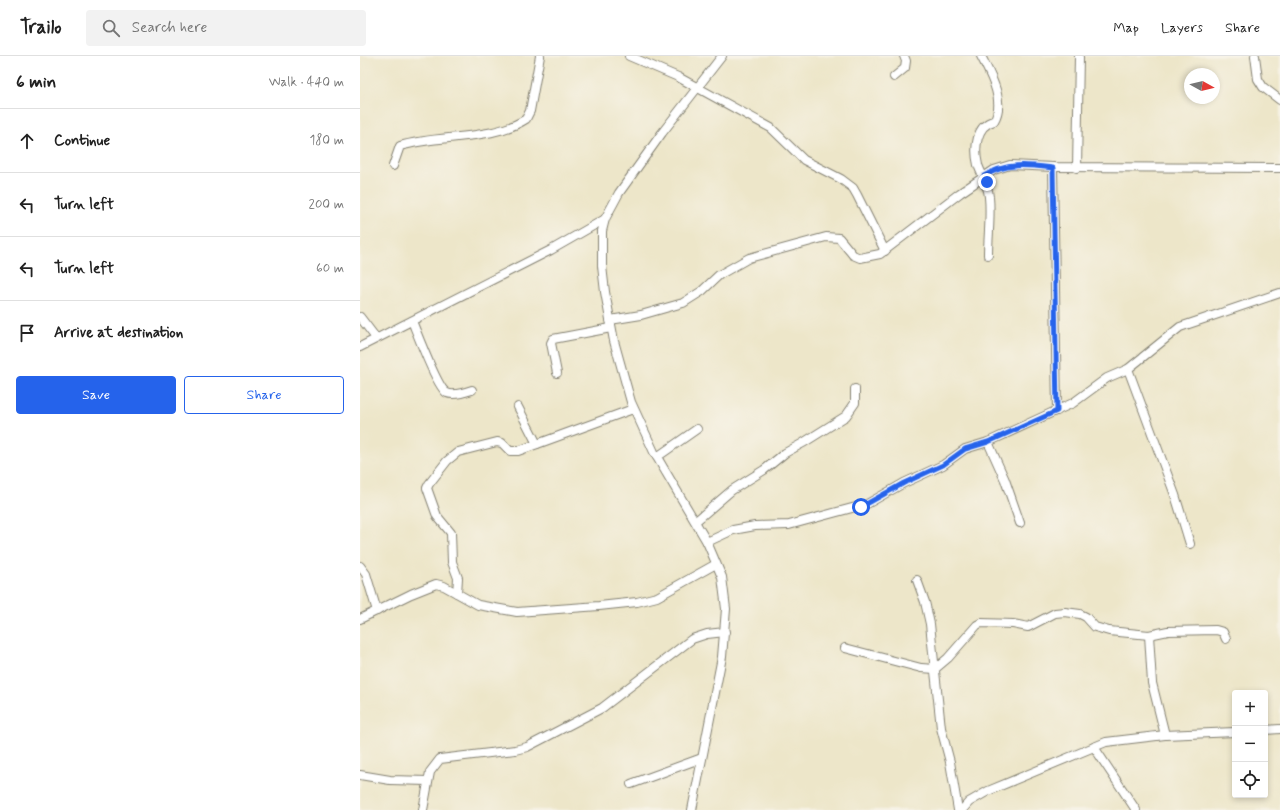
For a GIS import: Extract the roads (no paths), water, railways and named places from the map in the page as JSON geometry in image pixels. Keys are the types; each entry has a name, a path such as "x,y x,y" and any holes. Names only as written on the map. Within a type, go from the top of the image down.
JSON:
{"street":[{"path":"393,166 400,146 488,132 511,126 526,119 530,111 540,56"},
{"path":"629,56 660,68 698,87 771,128 804,160 841,179 853,188 885,251"},
{"path":"692,810 722,657 724,632 724,593 722,577 696,521 657,457 633,408 624,380 611,324 602,258 602,231 605,219 619,193 722,56"},
{"path":"894,77 905,68 906,61 904,56"},
{"path":"980,56 996,91 998,102 997,115 994,121 986,122 979,133 977,148 978,164 984,176 990,206 988,255"},
{"path":"1077,168 1079,56"},
{"path":"1255,56 1258,80 1263,87 1280,100"},
{"path":"557,374 551,343 553,339 683,303 702,291 719,275 749,258 799,244 834,236 842,241 853,255 860,258 876,256 885,251 984,176 994,170 1010,165 1020,164 1053,168 1280,168"},
{"path":"1053,168 1057,411"},
{"path":"360,347 551,250 605,219"},
{"path":"707,542 740,528 789,525 861,507 904,483 943,465 965,449 988,442 1073,403 1107,378 1128,369 1180,327 1230,308 1280,293"},
{"path":"360,317 376,338"},
{"path":"412,321 438,380 445,392 450,394 472,390"},
{"path":"1128,369 1175,495 1190,544"},
{"path":"696,521 732,490 758,474 785,453 846,416 855,403 855,389"},
{"path":"518,407 537,444"},
{"path":"457,593 458,578 452,562 451,533 437,516 427,488 446,461 458,452 497,442 513,452 633,408"},
{"path":"657,457 697,428"},
{"path":"988,442 1005,480 1020,523"},
{"path":"360,619 430,585 444,586 478,605 517,612 637,602 657,597 716,564"},
{"path":"360,566 366,574 377,611"},
{"path":"917,580 926,602 941,728 950,762 958,810"},
{"path":"845,648 921,668 935,669 948,658 977,625 981,623 1013,624 1028,628 1055,614 1065,612 1080,614 1086,617 1095,627 1100,629 1149,635 1168,631 1202,629 1216,630 1223,632 1226,640"},
{"path":"423,810 428,781 433,765 440,758 445,756 515,750 527,747 602,708 692,640 707,634 724,632"},
{"path":"1149,635 1152,683 1165,735"},
{"path":"1268,730 1280,729"},
{"path":"962,810 969,802 988,791 1106,742 1165,735 1232,732"},
{"path":"1094,746 1136,810"},
{"path":"631,784 702,758"},
{"path":"360,775 390,780 428,781"}]}
